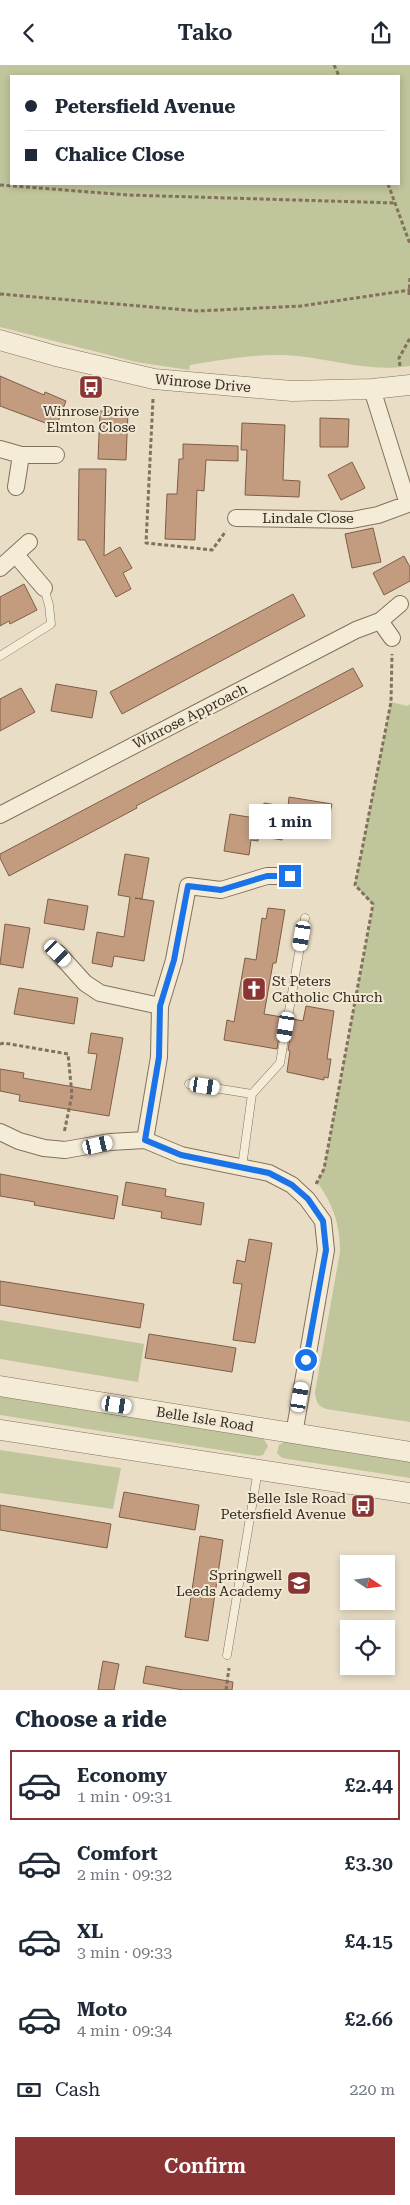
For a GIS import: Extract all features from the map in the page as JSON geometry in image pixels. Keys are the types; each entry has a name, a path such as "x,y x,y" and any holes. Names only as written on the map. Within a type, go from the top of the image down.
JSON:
{"street":[{"name":"Winrose Drive","path":"0,340 66,359 154,379 292,391 372,389 406,386"},
{"path":"372,389 409,503"},
{"path":"0,449 21,455 56,455"},
{"path":"16,487 21,455"},
{"name":"Lindale Close","path":"236,517 352,520 378,515 409,503"},
{"path":"0,568 29,542"},
{"path":"16,555 44,588"},
{"name":"Winrose Approach","path":"0,815 356,630 380,621 400,604"},
{"path":"380,621 392,639"},
{"path":"145,1140 159,1057 160,1006 174,960 188,886 221,890 267,876 290,876"},
{"path":"58,953 85,983 100,993 160,1006"},
{"path":"0,1132 19,1141 44,1148 61,1149 145,1140 181,1155 207,1162 269,1173 292,1185 308,1199 323,1221 326,1250 294,1434"},
{"name":"Belle Isle Road","path":"0,1386 410,1452"},
{"path":"0,1430 410,1493"}],"lane":[{"path":"0,656 51,624 49,605 44,588"},
{"path":"242,1167 252,1094 280,1063 305,918"},
{"path":"189,1084 252,1094"},
{"path":"227,1655 258,1470"}],"path":[{"path":"0,185 128,195 395,203"},
{"path":"388,185 410,244"},
{"path":"0,294 198,311 301,306 409,292 410,277"},
{"path":"406,386 399,358 410,338"},
{"path":"154,379 146,543 212,550 236,517"},
{"path":"308,1199 324,1169 373,905 355,885 391,702 392,639"},
{"path":"0,1044 4,1043 68,1054 72,1095 61,1149"},
{"path":"226,1690 229,1671 227,1655"}],"green space":[{"path":"0,65 410,65 410,366 378,368 285,355 261,355 190,365 189,370 136,362 0,327"},
{"path":"391,702 407,706 410,704 410,1422 326,1409 318,1403 315,1392 340,1252 337,1223 331,1206 317,1182 324,1169 373,905 355,885"},
{"path":"0,1320 144,1344 138,1382 0,1359"},
{"path":"0,1395 263,1438 268,1446 263,1455 258,1456 0,1415"},
{"path":"285,1441 410,1460 410,1478 282,1458 277,1453 279,1445"},
{"path":"0,1450 121,1468 113,1509 0,1493"}],"building":[{"path":"0,376 44,395 45,392 66,401 56,427 0,406"},
{"path":"100,411 128,412 126,460 98,459"},
{"path":"320,418 349,419 348,447 320,447"},
{"path":"242,423 285,425 283,480 300,481 299,497 245,495 247,450 241,450"},
{"path":"183,444 238,446 238,461 206,460 204,491 197,490 195,540 165,539 167,494 177,494 179,459 183,459"},
{"path":"352,462 365,488 341,500 328,475"},
{"path":"79,469 106,469 104,556 120,547 132,568 123,573 131,589 116,597 85,540 78,540"},
{"path":"373,528 381,562 352,568 345,534"},
{"path":"404,556 410,567 410,581 384,595 373,573"},
{"path":"24,584 37,610 10,624 9,621 0,626 0,597"},
{"path":"293,594 305,616 122,714 110,692"},
{"path":"353,668 363,686 136,806 137,808 9,876 0,858 0,854"},
{"path":"56,684 97,691 92,718 51,711"},
{"path":"21,688 35,712 0,731 0,699"},
{"path":"289,797 332,804 326,833 284,825 282,840 258,836 258,841 251,840 249,855 224,851 230,814 261,819 264,803 288,807"},
{"path":"125,854 149,858 142,899 135,898 154,901 144,961 114,956 112,967 92,963 97,932 124,937 130,897 118,895"},
{"path":"48,899 88,906 84,930 44,923"},
{"name":"St Peters Catholic Church","path":"268,908 285,910 276,963 273,963 264,1014 282,1017 277,1049 224,1040 227,1020 234,1022 245,958 256,960 262,918 266,919"},
{"path":"5,924 30,928 23,968 0,964"},
{"path":"19,988 78,998 74,1024 14,1014"},
{"path":"306,1006 334,1011 327,1059 331,1059 328,1078 324,1077 324,1080 287,1072 293,1019 303,1021"},
{"path":"91,1033 123,1038 109,1116 19,1101 20,1095 0,1091 0,1069 24,1073 23,1078 91,1090 97,1054 88,1053"},
{"path":"0,1174 118,1196 114,1219 34,1205 35,1202 0,1196"},
{"path":"126,1182 166,1189 165,1196 204,1203 201,1225 161,1218 162,1212 122,1205"},
{"path":"249,1239 272,1243 255,1343 233,1340 242,1284 233,1283 237,1260 245,1262"},
{"path":"0,1281 144,1304 140,1328 0,1305"},
{"path":"149,1334 236,1348 232,1372 145,1358"},
{"path":"124,1492 199,1505 195,1530 119,1517"},
{"path":"0,1505 111,1524 107,1548 0,1530"},
{"path":"200,1536 223,1540 208,1641 185,1637"},
{"path":"103,1661 119,1664 114,1690 98,1690"},
{"path":"146,1666 233,1682 232,1690 183,1690 143,1683"}],"place":[{"name":"Winrose Drive Elmton Close","path":"91,387"},
{"name":"St Peters Catholic Church","path":"254,989"},
{"name":"Belle Isle Road Petersfield Avenue","path":"363,1506"},
{"name":"Springwell Leeds Academy","path":"299,1583"}],"route":[{"path":"290,876 267,876 221,890 188,886 174,960 160,1006 159,1057 145,1140 181,1155 207,1162 269,1173 292,1185 308,1199 323,1221 326,1250 306,1360"}]}
